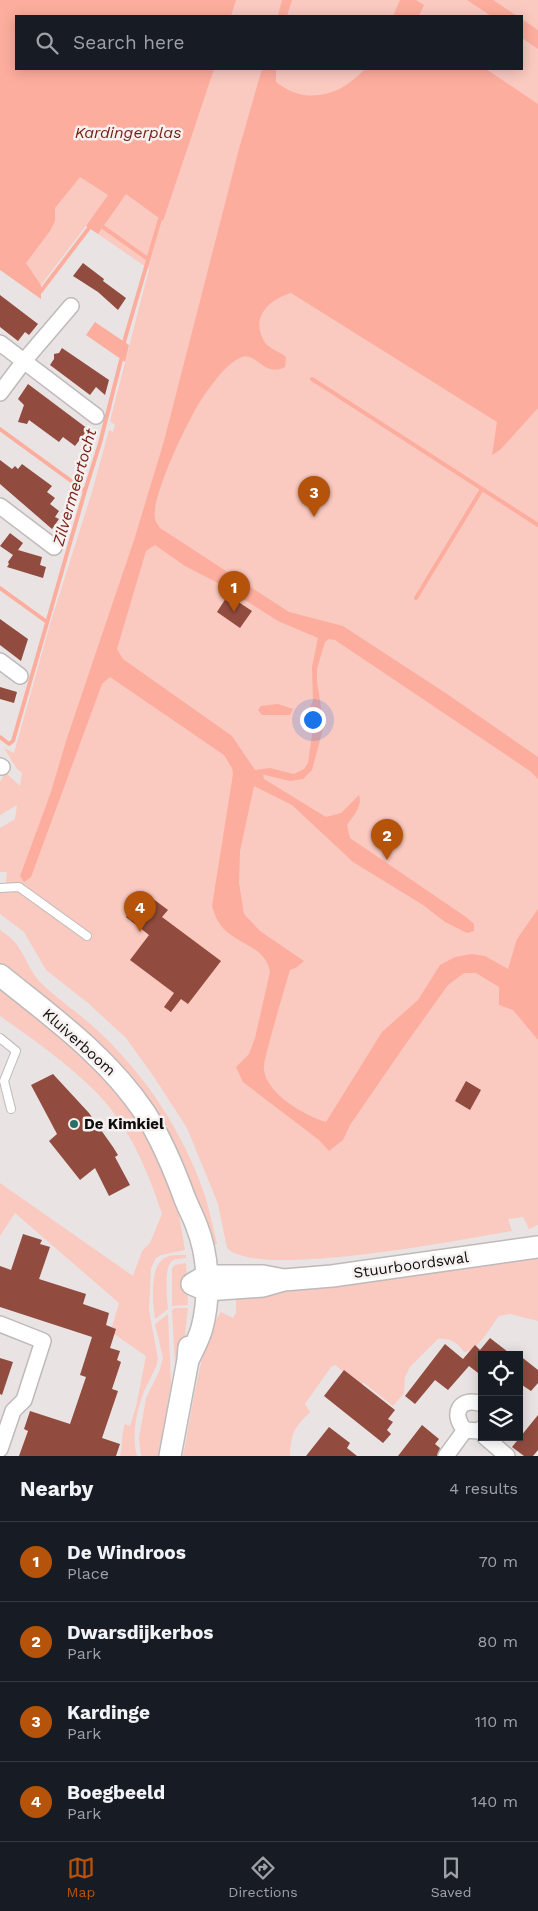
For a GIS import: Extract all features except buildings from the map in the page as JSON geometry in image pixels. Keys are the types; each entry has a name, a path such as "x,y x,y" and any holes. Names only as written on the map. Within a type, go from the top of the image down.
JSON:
{"main road":[{"name":"Kluiverboom","path":"0,975 81,1040 116,1075 158,1135 198,1227 202,1242 201,1283 170,1456"},
{"name":"Stuurboordswal","path":"201,1283 262,1286 284,1280 332,1276 538,1247"}],"street":[{"path":"0,393 24,361 72,306"},
{"path":"0,343 96,416"},
{"path":"0,506 54,547"},
{"path":"0,661 20,676"},
{"path":"0,1324 43,1342 24,1400 13,1411 0,1449"},
{"path":"446,1456 478,1432 458,1423 457,1413 463,1404 473,1401 478,1403"},
{"path":"488,1441 506,1456"}],"lane":[{"path":"0,888 19,887 87,936"},
{"path":"0,1038 16,1051 4,1081 10,1109"}],"shaded area":[{"path":"0,0 538,0 538,1225 529,1229 523,1217 508,1219 512,1231 409,1248 319,1259 278,1260 246,1257 227,1248 218,1204 187,1128 154,1077 126,1038 88,1003 46,970 24,932 0,914 0,889 5,890 7,872 0,872 0,828 15,819 17,805 0,815 0,782 5,772 20,786 22,773 17,769 4,748 14,753 50,624 92,492 109,430 113,432 115,425 110,421 149,269 98,234 106,223 95,214 41,285 33,273 0,249"},
{"path":"0,930 15,943 41,983 89,1023 131,1065 161,1106 174,1127 196,1173 207,1202 217,1244 206,1246 175,1152 0,965"},
{"path":"0,987 60,1033 122,1095 154,1146 177,1203 185,1250 161,1255 156,1258 151,1268 149,1310 158,1359 138,1412 135,1430 137,1456 120,1456 125,1424 130,1426 136,1407 146,1356 114,1334 116,1329 112,1327 119,1303 15,1213 0,1236 0,1183 133,1276 142,1251 150,1243 162,1214 144,1166 119,1120 97,1093 74,1072 0,1016"},
{"path":"186,1255 186,1258 174,1260 169,1265 166,1284 168,1309 155,1319 153,1287 156,1270 163,1259 168,1256"},
{"path":"538,1256 538,1321 510,1314 499,1316 479,1343 464,1352 453,1341 438,1339 410,1367 405,1377 404,1393 393,1406 364,1383 360,1385 335,1365 331,1367 305,1404 310,1412 294,1431 290,1456 183,1456 197,1381 207,1341 221,1312 233,1318 236,1313 236,1293"},
{"path":"186,1263 188,1305 172,1306 172,1268 175,1265"},
{"path":"175,1308 188,1308 182,1362 176,1381 172,1310"},
{"path":"168,1314 171,1385 158,1456 141,1456 139,1438 146,1398 159,1372 163,1358 155,1324"}],"water":[{"name":"Kardingerplas","path":"0,0 236,0 231,15 15,15 15,70 214,70 163,221 126,194 98,234 86,226 108,195 80,177 55,208 55,221 50,231 26,263 41,285 41,299 0,270"},
{"path":"282,0 292,0 287,15 278,15"},
{"path":"400,0 416,0 424,5 419,15 393,15"},
{"path":"467,0 493,0 516,15 490,15"},
{"path":"523,20 538,30 538,49 523,39"},
{"path":"262,70 276,70 276,82 299,94 311,96 322,95 345,86 364,70 487,70 538,104 538,408 500,450 492,455 497,422 291,293 282,296 268,306 260,319 259,327 266,344 286,357 285,367 271,369 246,357 230,364 205,394 182,436 165,474 155,507 155,519 160,528 289,612 343,626 447,694 538,757 538,779 530,771 335,640 329,639 325,642 317,669 317,682 324,725 312,770 303,779 290,781 263,775 264,779 326,817 341,813 359,795 359,807 347,825 350,838 466,917 474,924 474,931 467,933 445,922 423,905 353,862 292,805 254,786 240,851 239,883 244,914 260,931 304,961 290,970 267,1051 264,1070 272,1087 288,1103 308,1115 326,1122 382,1032 418,1000 440,965 455,957 472,954 485,956 508,969 517,939 538,909 538,1040 513,1010 499,1005 499,987 476,973 464,973 448,985 350,1125 343,1140 329,1151 319,1140 243,1082 236,1067 249,1054 255,1038 270,972 262,955 224,929 217,919 212,906 233,774 232,768 224,755 110,677 102,684 31,877 24,882 20,876 51,792 66,741 135,537 164,441 239,149","holes":["155,545 185,566 218,583 278,621 318,638 312,667 313,701 309,709 314,721 308,763 304,769 294,774 270,768 255,770 232,736 123,659 117,649 146,551"]},
{"path":"95,322 129,345 125,362 86,335"},
{"path":"278,704 293,709 290,715 262,715 258,710 261,706"}],"waterway":[{"name":"Zilvermeertocht","path":"124,342 160,219"},
{"path":"103,227 148,259"},
{"path":"41,291 89,228"},
{"name":"Zilvermeertocht","path":"0,737 9,744 13,741 100,443 121,360"},
{"path":"312,379 538,525"},
{"path":"0,429 85,491"},
{"path":"416,598 482,489"},
{"path":"0,588 47,622"}],"place":[{"name":"Kardinge","path":"314,517"},
{"name":"De Windroos","path":"234,612"},
{"name":"Dwarsdijkerbos","path":"387,860"},
{"name":"Boegbeeld","path":"140,932"},
{"name":"De Kimkiel","path":"74,1124"}]}
